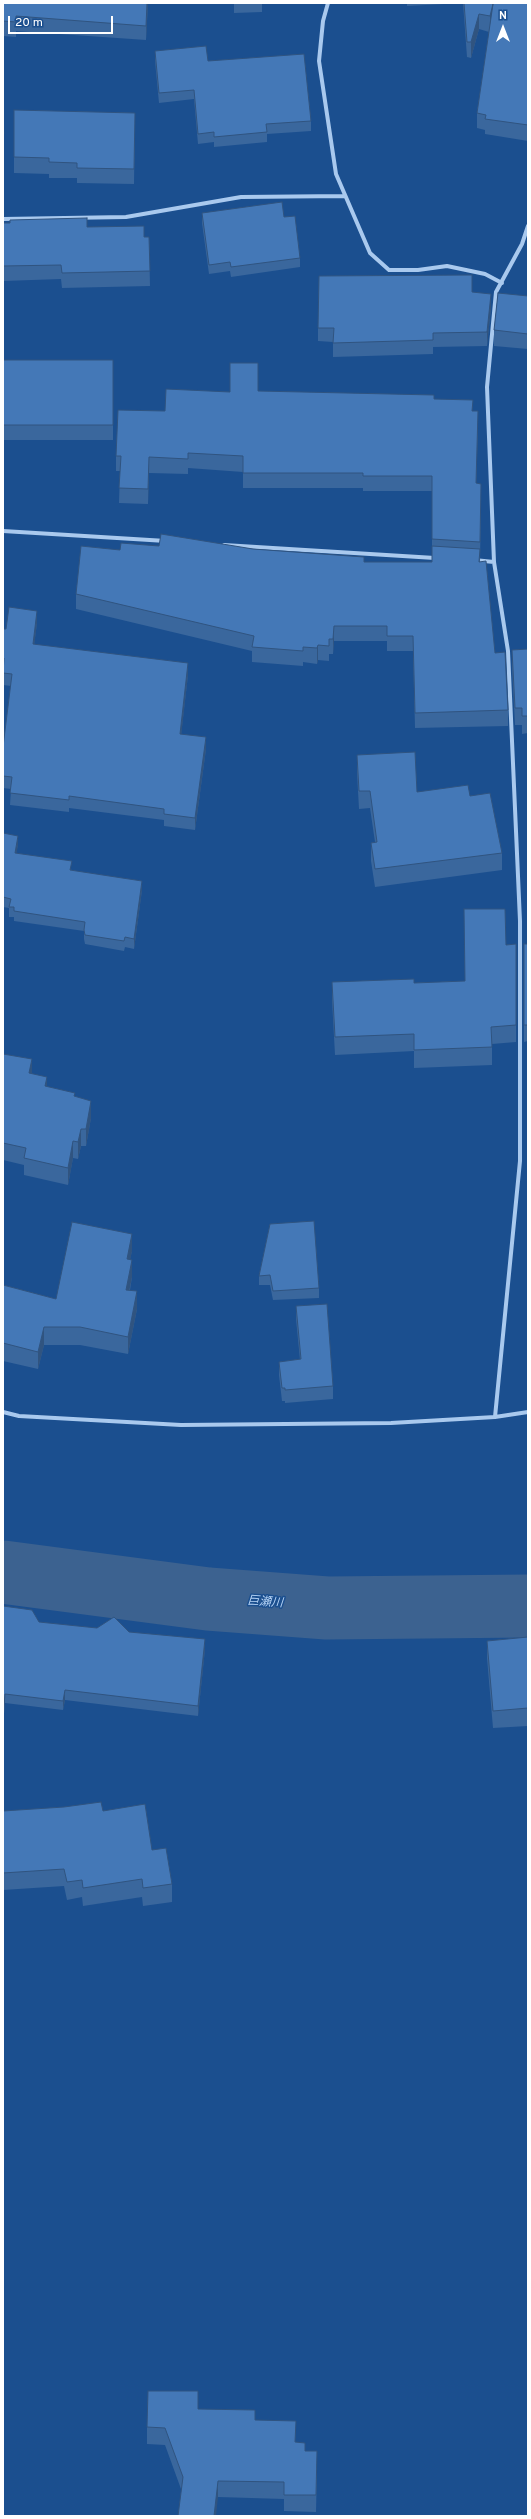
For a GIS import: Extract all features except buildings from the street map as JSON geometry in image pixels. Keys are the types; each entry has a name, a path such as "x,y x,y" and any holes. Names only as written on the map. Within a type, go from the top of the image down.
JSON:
{"street":[{"path":"328,3 323,21 319,60 336,174 370,253 389,270 418,270 447,266 485,274 502,282"},
{"path":"3,219 126,217 241,198 345,196"},
{"path":"494,1417 520,1161 520,921 508,651 494,562 487,387 496,292 522,244 528,226"},
{"path":"522,244 528,247"},
{"path":"3,531 169,542"},
{"path":"217,544 438,558"},
{"path":"470,560 494,562"},
{"path":"508,651 514,651"},
{"path":"3,1412 19,1416 182,1425 391,1423 494,1417 528,1412"}],"waterway":[{"name":"巨瀬川","path":"3,1572 208,1599 327,1608 528,1606"}]}
